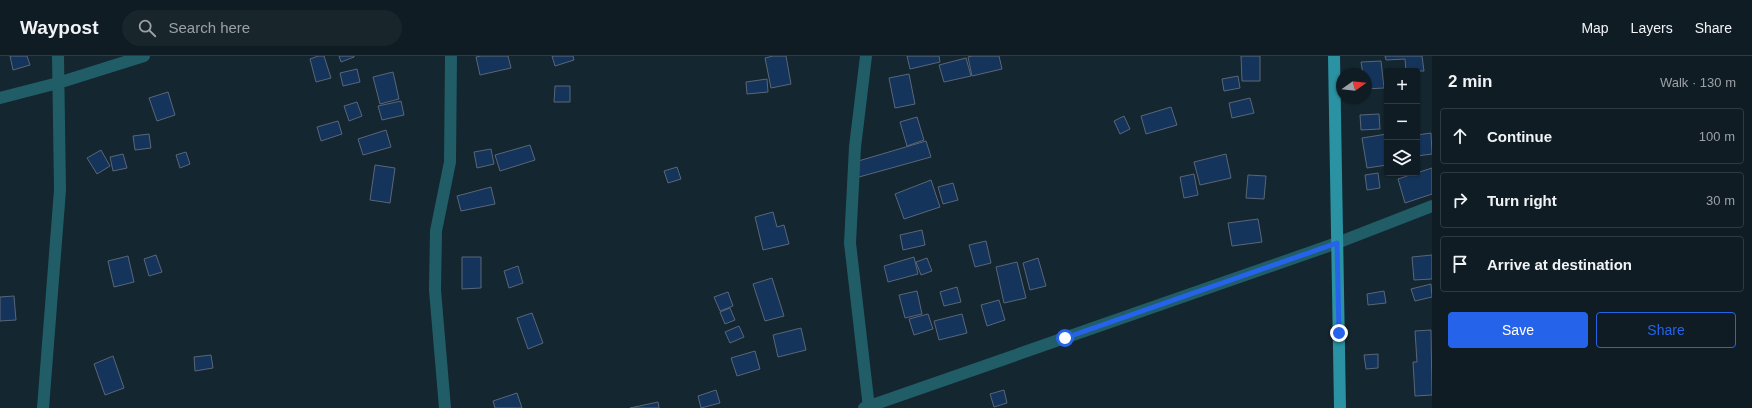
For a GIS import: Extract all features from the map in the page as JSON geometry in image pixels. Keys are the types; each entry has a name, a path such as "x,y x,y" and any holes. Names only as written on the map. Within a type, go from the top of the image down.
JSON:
{"main road":[{"path":"1334,56 1340,408"}],"street":[{"path":"43,408 60,190 58,56"},
{"path":"0,98 58,83 144,56"},
{"path":"445,408 435,290 436,231 450,162 451,56"},
{"path":"866,56 855,147 850,243 867,408 1337,243 1432,206"}],"building":[{"path":"10,56 27,56 30,65 13,70"},
{"path":"318,56 324,56 331,78 316,82 310,59"},
{"path":"339,56 354,56 354,57 341,62"},
{"path":"508,56 511,68 480,75 476,57"},
{"path":"552,56 573,56 574,60 555,66"},
{"path":"773,56 786,56 791,84 771,88 765,58"},
{"path":"907,56 939,56 940,62 910,69"},
{"path":"999,56 1002,69 972,76 968,57"},
{"path":"1241,56 1260,56 1260,81 1242,81"},
{"path":"1385,56 1422,56 1424,71 1420,71 1420,68 1406,68 1405,59 1386,60"},
{"path":"966,58 971,76 944,82 939,65"},
{"path":"1381,61 1384,88 1372,89 1372,68 1362,68 1361,62"},
{"path":"357,69 360,82 343,86 340,73"},
{"path":"393,72 399,99 380,104 373,77"},
{"path":"909,74 915,104 895,108 889,78"},
{"path":"1238,76 1240,88 1224,91 1222,79"},
{"path":"767,79 768,92 747,94 746,82"},
{"path":"555,86 570,86 570,102 554,102"},
{"path":"168,92 175,115 157,121 149,98"},
{"path":"1250,98 1254,113 1232,118 1229,103"},
{"path":"401,101 404,115 382,120 378,106"},
{"path":"357,102 362,116 349,121 344,106"},
{"path":"1171,107 1177,125 1146,134 1141,116"},
{"path":"1379,114 1380,129 1361,130 1360,115"},
{"path":"1124,116 1130,129 1120,134 1114,121"},
{"path":"917,117 924,140 907,146 900,122"},
{"path":"338,121 342,134 321,141 317,127"},
{"path":"386,130 391,147 363,155 358,139"},
{"path":"1431,133 1432,154 1420,156 1420,135"},
{"path":"149,134 151,148 135,150 133,136"},
{"path":"1384,134 1384,165 1367,168 1362,138"},
{"path":"926,141 931,157 859,177 855,162"},
{"path":"530,145 535,160 500,171 495,155"},
{"path":"491,149 494,164 477,168 474,152"},
{"path":"101,150 110,166 97,174 87,158"},
{"path":"186,152 190,164 180,168 176,155"},
{"path":"123,154 127,168 113,171 110,157"},
{"path":"1226,154 1231,178 1200,185 1194,162"},
{"path":"375,165 395,168 390,203 370,200"},
{"path":"677,167 681,179 668,183 664,171"},
{"path":"1432,168 1432,194 1405,203 1398,179 1407,176 1420,176 1420,172"},
{"path":"1378,173 1380,188 1367,190 1365,175"},
{"path":"1194,174 1198,195 1184,198 1180,177"},
{"path":"1248,175 1266,176 1264,199 1246,198"},
{"path":"931,180 940,207 904,219 895,194"},
{"path":"953,183 958,200 943,204 938,187"},
{"path":"491,187 495,204 461,211 457,196"},
{"path":"773,212 777,227 784,225 789,244 763,250 755,217"},
{"path":"1258,219 1262,242 1232,246 1228,223"},
{"path":"922,230 925,245 903,250 900,235"},
{"path":"986,241 991,263 975,267 969,245"},
{"path":"156,255 162,272 149,276 144,259"},
{"path":"1432,255 1432,279 1414,280 1412,257"},
{"path":"128,256 134,282 114,287 108,261"},
{"path":"462,257 481,257 481,288 462,289"},
{"path":"914,257 918,274 888,282 884,266"},
{"path":"927,258 932,271 921,275 916,262"},
{"path":"1038,258 1046,286 1030,290 1023,263"},
{"path":"1017,262 1026,298 1004,303 996,267"},
{"path":"518,266 523,283 509,288 504,271"},
{"path":"772,278 784,316 765,321 753,284"},
{"path":"1431,284 1432,297 1415,301 1411,289"},
{"path":"957,287 961,302 944,306 940,292"},
{"path":"917,291 922,314 905,318 899,295"},
{"path":"1384,291 1386,303 1368,305 1367,294"},
{"path":"728,292 733,306 720,311 714,297"},
{"path":"14,296 16,320 0,321 0,297"},
{"path":"999,300 1005,320 987,326 981,305"},
{"path":"730,308 735,320 725,324 720,312"},
{"path":"532,313 543,343 528,349 517,318"},
{"path":"928,314 933,329 914,335 909,319"},
{"path":"962,314 967,333 939,340 934,321"},
{"path":"739,326 744,337 730,343 725,332"},
{"path":"801,328 806,350 778,357 773,335"},
{"path":"1431,330 1432,395 1415,396 1413,362 1417,362 1415,331"},
{"path":"755,351 760,369 737,376 731,358"},
{"path":"1378,354 1378,368 1366,369 1364,355"},
{"path":"211,355 213,368 195,371 194,357"},
{"path":"113,356 124,388 105,395 94,364"},
{"path":"716,390 720,403 701,408 698,396"},
{"path":"1004,390 1007,403 994,407 990,394"},
{"path":"517,393 522,408 495,408 493,401"},
{"path":"658,402 659,408 630,408"}],"route":[{"path":"1065,338 1337,243 1339,333"}]}
